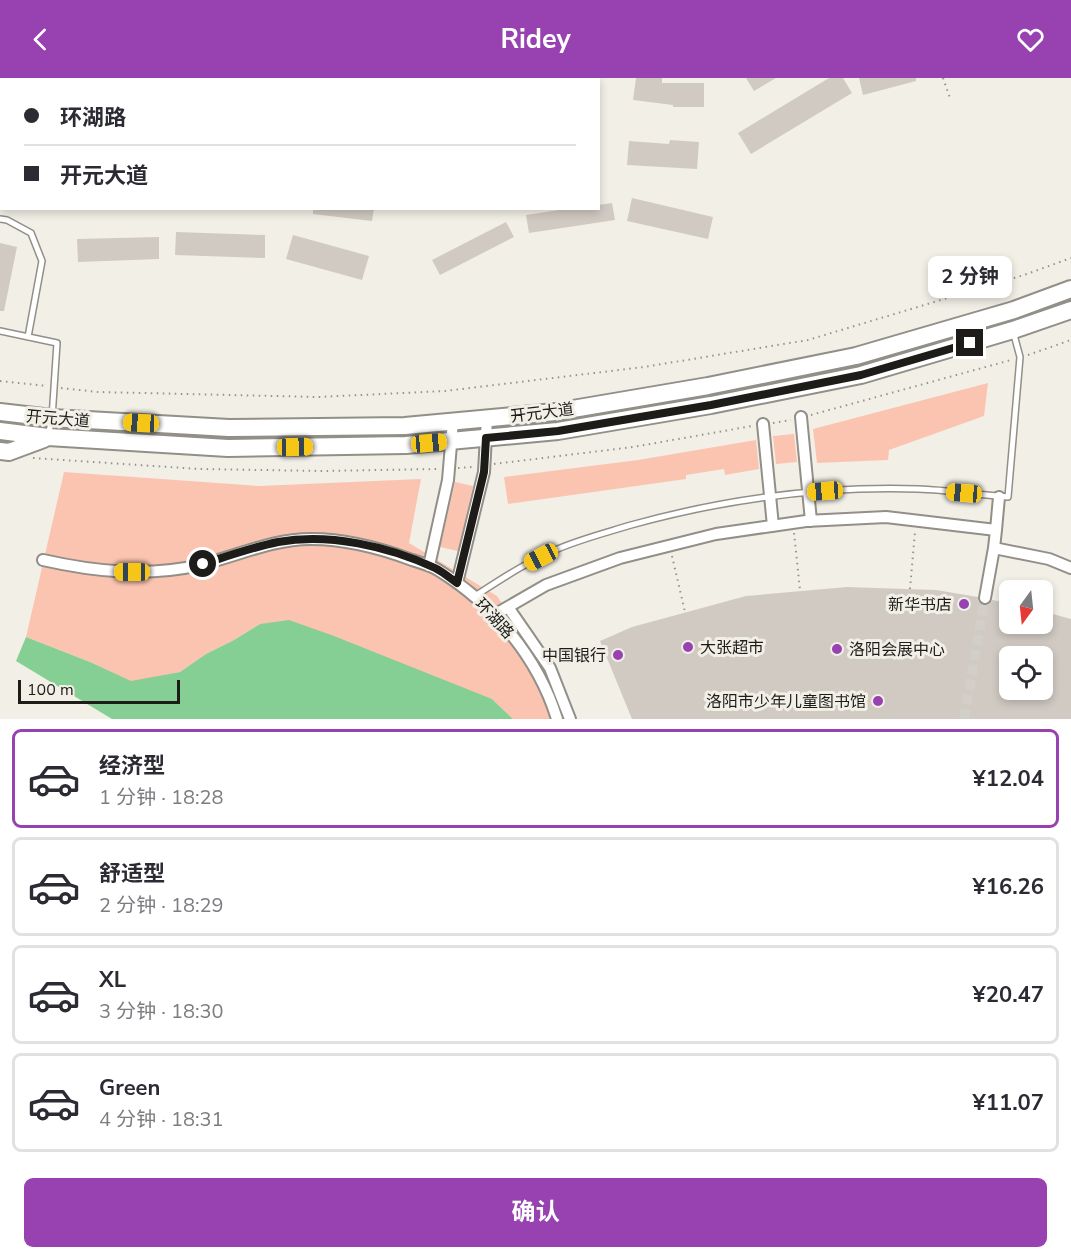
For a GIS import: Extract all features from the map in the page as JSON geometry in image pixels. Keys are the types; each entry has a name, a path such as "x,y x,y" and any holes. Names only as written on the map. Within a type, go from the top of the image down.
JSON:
{"main road":[{"name":"开元大道","path":"0,412 52,418 229,428 405,426 555,412 708,386 856,356 1014,310 1071,289"},
{"name":"开元大道","path":"0,431 48,437 228,448 406,445 570,429 711,405 861,375 1013,330 1071,310"},
{"path":"0,451 9,452 48,437"}],"street":[{"path":"801,417 811,521"},
{"path":"457,583 484,472 487,418"},
{"path":"429,566 448,480 453,421"},
{"path":"763,424 773,526"},
{"path":"985,598 994,548 999,497"},
{"path":"494,615 546,585 620,558 716,534 811,521 886,517 996,530"},
{"name":"环湖路","path":"43,560 112,572 152,572 203,564 278,542 310,539 350,542 394,553 436,568 475,596 494,615 510,632 528,658 557,719"},
{"path":"994,548 1049,558 1071,568"},
{"path":"508,607 550,668 570,719"}],"lane":[{"path":"0,219 7,220 31,233 42,261 28,337"},
{"path":"475,596 553,550 658,518 719,504 770,496 843,489 919,489 1008,497 1020,357 1013,330"},
{"path":"0,331 57,343 52,418 48,437"}],"path":[{"path":"943,78 950,98"},
{"path":"0,381 98,392 318,397 445,391 644,367 808,340 1024,275 1071,258"},
{"path":"910,589 916,521"},
{"path":"793,523 800,590"},
{"path":"670,545 685,612"}],"shaded area":[{"path":"988,383 984,416 889,450 888,460 817,463 813,429"},
{"path":"794,434 797,462 776,464 773,436"},
{"path":"756,440 759,469 725,475 724,469 686,475 686,479 508,504 504,477 638,460"},
{"path":"64,472 259,486 421,479 409,543 497,596 547,670 566,719 513,719 492,699 260,624 206,654 180,672 131,682 90,662 26,637"},
{"path":"455,482 473,486 458,551 440,547"},
{"path":"289,620 492,699 513,719 112,719 16,661 26,637 131,681 180,672 206,654 260,624"}],"building":[{"path":"636,78 662,78 662,83 704,83 704,107 673,107 673,105 633,100"},
{"path":"746,78 776,78 754,91"},
{"path":"829,78 843,78 852,93 751,154 738,133"},
{"path":"859,78 916,78 916,81 863,95"},
{"path":"670,140 699,142 697,169 627,165 629,141 669,144"},
{"path":"632,198 713,217 708,239 627,221"},
{"path":"612,203 615,220 529,233 526,215 559,210 600,210 600,205"},
{"path":"313,210 374,210 372,221 313,214"},
{"path":"506,222 514,237 440,275 432,260"},
{"path":"176,232 265,235 265,258 175,255"},
{"path":"293,235 369,256 362,280 286,259"},
{"path":"159,237 159,259 78,262 77,239"},
{"path":"0,243 17,247 4,311 0,311"},
{"name":"洛阳会展中心","path":"847,587 936,590 978,597 978,601 983,605 988,605 992,600 999,601 999,634 1053,634 1053,614 1071,619 1071,719 632,719 600,641 632,627 746,596"}],"tunnel":[{"path":"964,719 985,598"}],"place":[{"name":"新华书店","path":"964,604"},
{"name":"大张超市","path":"688,647"},
{"name":"洛阳会展中心","path":"837,649"},
{"name":"中国银行","path":"618,655"},
{"name":"洛阳市少年儿童图书馆","path":"878,701"}],"route":[{"path":"203,564 278,542 310,539 350,542 394,553 436,568 457,583 484,472 486,438 558,431 711,405 861,375 970,343"}]}
